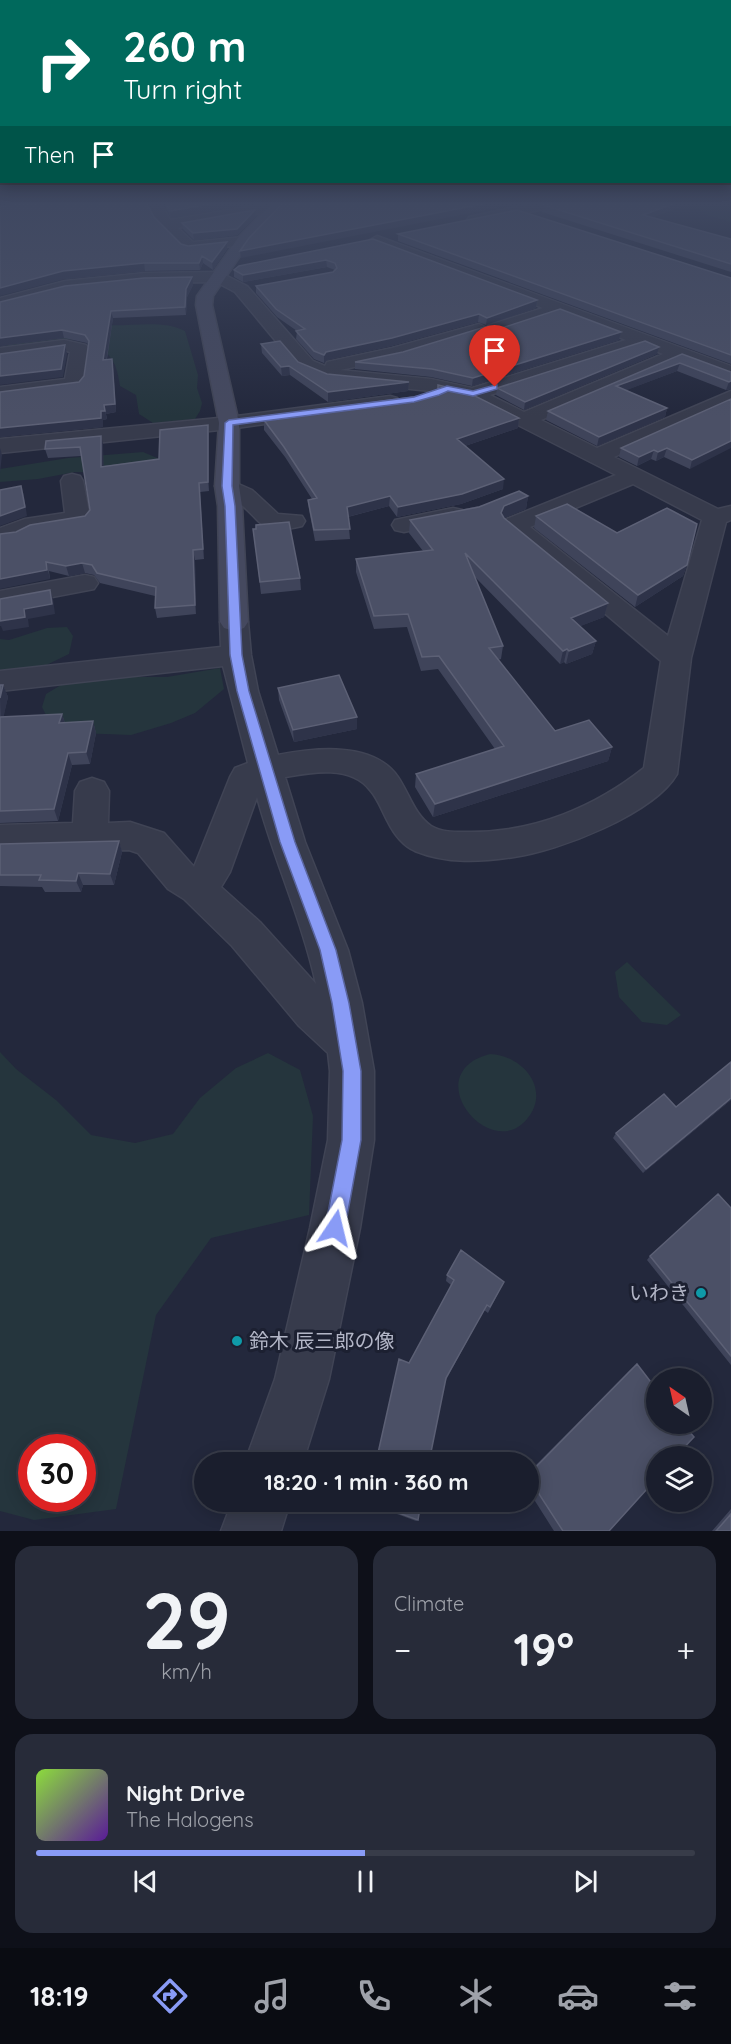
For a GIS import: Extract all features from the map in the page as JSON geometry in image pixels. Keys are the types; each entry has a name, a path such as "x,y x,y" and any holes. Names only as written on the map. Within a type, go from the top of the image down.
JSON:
{"street":[{"path":"221,273 204,304 229,423 227,486 230,506 223,645 243,691 287,842 328,950 341,1003 352,1071 351,1140 335,1228 302,1379 277,1452"},
{"path":"219,277 224,273"},
{"path":"461,273 731,373"},
{"path":"0,303 65,286 145,278 219,277 241,289 306,365 315,371 328,375 447,388 473,394 634,476 723,515 676,658 660,774 624,802 525,841 459,848 427,841 409,829 382,780 371,769 350,762 328,761 267,768 248,777 212,872 197,888"},
{"path":"241,289 262,285"},
{"path":"315,371 394,353 559,309"},
{"path":"473,394 644,340"},
{"path":"0,354 64,345 80,349 74,384 0,393"},
{"path":"524,420 679,354"},
{"path":"0,446 229,423 414,399 436,394 447,388"},
{"path":"596,457 731,397"},
{"path":"634,476 538,503 513,525 676,658"},
{"path":"0,535 10,534 25,526 78,518 72,481"},
{"path":"227,486 244,495 272,522 293,521"},
{"path":"404,525 478,508"},
{"path":"0,599 85,584"},
{"path":"89,650 135,646 223,645"},
{"path":"0,681 223,645"},
{"path":"90,835 92,791"},
{"path":"0,839 90,835 130,836 151,843 181,878 197,888 246,934 315,1012 347,1044"},
{"path":"251,1531 258,1512"}],"shaded area":[{"path":"156,324 185,331 198,375 197,388 202,403 195,419 153,423 139,414 136,395 120,386 116,368 110,356 84,337 0,352 0,348 42,332 104,325"},
{"path":"143,452 162,460 116,473 75,472 38,479 0,482 0,469 68,458"},
{"path":"67,627 73,636 69,654 30,673 0,674 0,639 9,640 47,628"},
{"path":"220,668 224,689 195,713 131,735 77,733 50,723 42,707 46,694 66,682 123,677 167,677"},
{"path":"627,962 681,1015 667,1025 642,1022 619,997 615,972"},
{"path":"0,1052 16,1069 56,1100 91,1135 135,1143 173,1134 200,1098 236,1068 268,1053 300,1070 313,1116 309,1215 211,1238 156,1315 116,1509 96,1512 96,1434 18,1434 18,1512 94,1512 34,1520 0,1511"},
{"path":"490,1054 513,1060 530,1076 535,1086 534,1108 527,1119 512,1130 495,1130 480,1123 467,1110 459,1095 459,1078 469,1064"}],"building":[{"path":"0,273 54,273 0,288"},
{"path":"325,273 466,273 537,300 487,318 479,314 392,338 326,352 324,355 314,351 296,331 305,329 276,309 256,286"},
{"path":"507,273 717,273 731,278 731,355"},
{"path":"192,277 186,289 185,307 111,311 103,360 112,359 115,404 104,405 105,411 101,411 101,418 0,428 0,392 79,382 84,376 89,341 85,335 62,330 0,338 0,302 65,286 144,278"},
{"path":"560,309 621,332 473,378 432,369 355,362 403,352 488,326 495,329 502,328"},
{"path":"280,341 298,362 327,374 409,382 328,392 289,366 281,367 261,344"},
{"path":"645,341 659,347 525,402 497,388"},
{"path":"65,345 61,369 0,376 0,354"},
{"path":"682,354 731,372 731,381 680,363 616,386 667,408 599,437 548,411"},
{"path":"438,385 467,392 519,418 457,439 504,479 462,494 398,507 390,496 347,507 350,529 314,530 308,500 317,498 264,420 434,394"},
{"path":"731,399 731,441 692,460 667,448 658,452 654,450 639,457 621,448"},
{"path":"208,425 208,482 199,483 203,549 193,550 195,605 155,608 156,587 97,573 92,565 82,563 66,566 46,562 47,570 0,579 0,534 16,532 30,525 85,516 90,510 80,447 45,449 46,441 101,436 101,467 159,459 160,430"},
{"path":"21,486 25,507 0,516 0,490"},
{"path":"519,491 528,496 504,506 501,513 504,518 608,603 571,618 596,641 563,651 465,553 503,646 489,648 555,731 589,720 612,747 435,804 416,774 504,746 439,656 422,657 408,614 374,616 356,559 433,550 410,520 479,507"},
{"path":"567,504 617,533 667,508 697,524 687,565 638,595 536,516"},
{"path":"289,522 300,578 260,582 253,529 256,529 256,525"},
{"path":"50,590 52,604 24,609 25,617 0,621 0,599"},
{"path":"339,675 357,717 293,730 278,688"},
{"path":"62,714 59,723 93,721 86,752 68,753 54,809 0,811 0,717"},
{"path":"119,841 110,874 78,873 76,881 39,880 41,875 0,875 0,844"},
{"path":"731,1062 731,1098 646,1169 616,1133 664,1094 676,1107"},
{"name":"いわき","path":"718,1194 731,1208 731,1356 650,1256"},
{"path":"461,1250 504,1282 490,1307 487,1305 446,1378 431,1452 378,1452 399,1359 409,1363 454,1280 447,1275"},
{"path":"637,1364 646,1376 646,1434 691,1434 694,1437 685,1446 646,1446 646,1490 609,1531 563,1531 539,1494 539,1464"},
{"path":"396,1512 419,1512 418,1520"},
{"path":"731,1514 731,1531 716,1531"}],"place":[{"name":"いわき","path":"701,1293"},
{"name":"鈴木 辰三郎の像","path":"237,1341"}],"route":[{"path":"335,1228 351,1140 352,1071 341,1003 328,950 287,842 243,691 236,655 230,506 227,486 229,423 414,399 436,394 447,388 473,394 495,387"}]}
